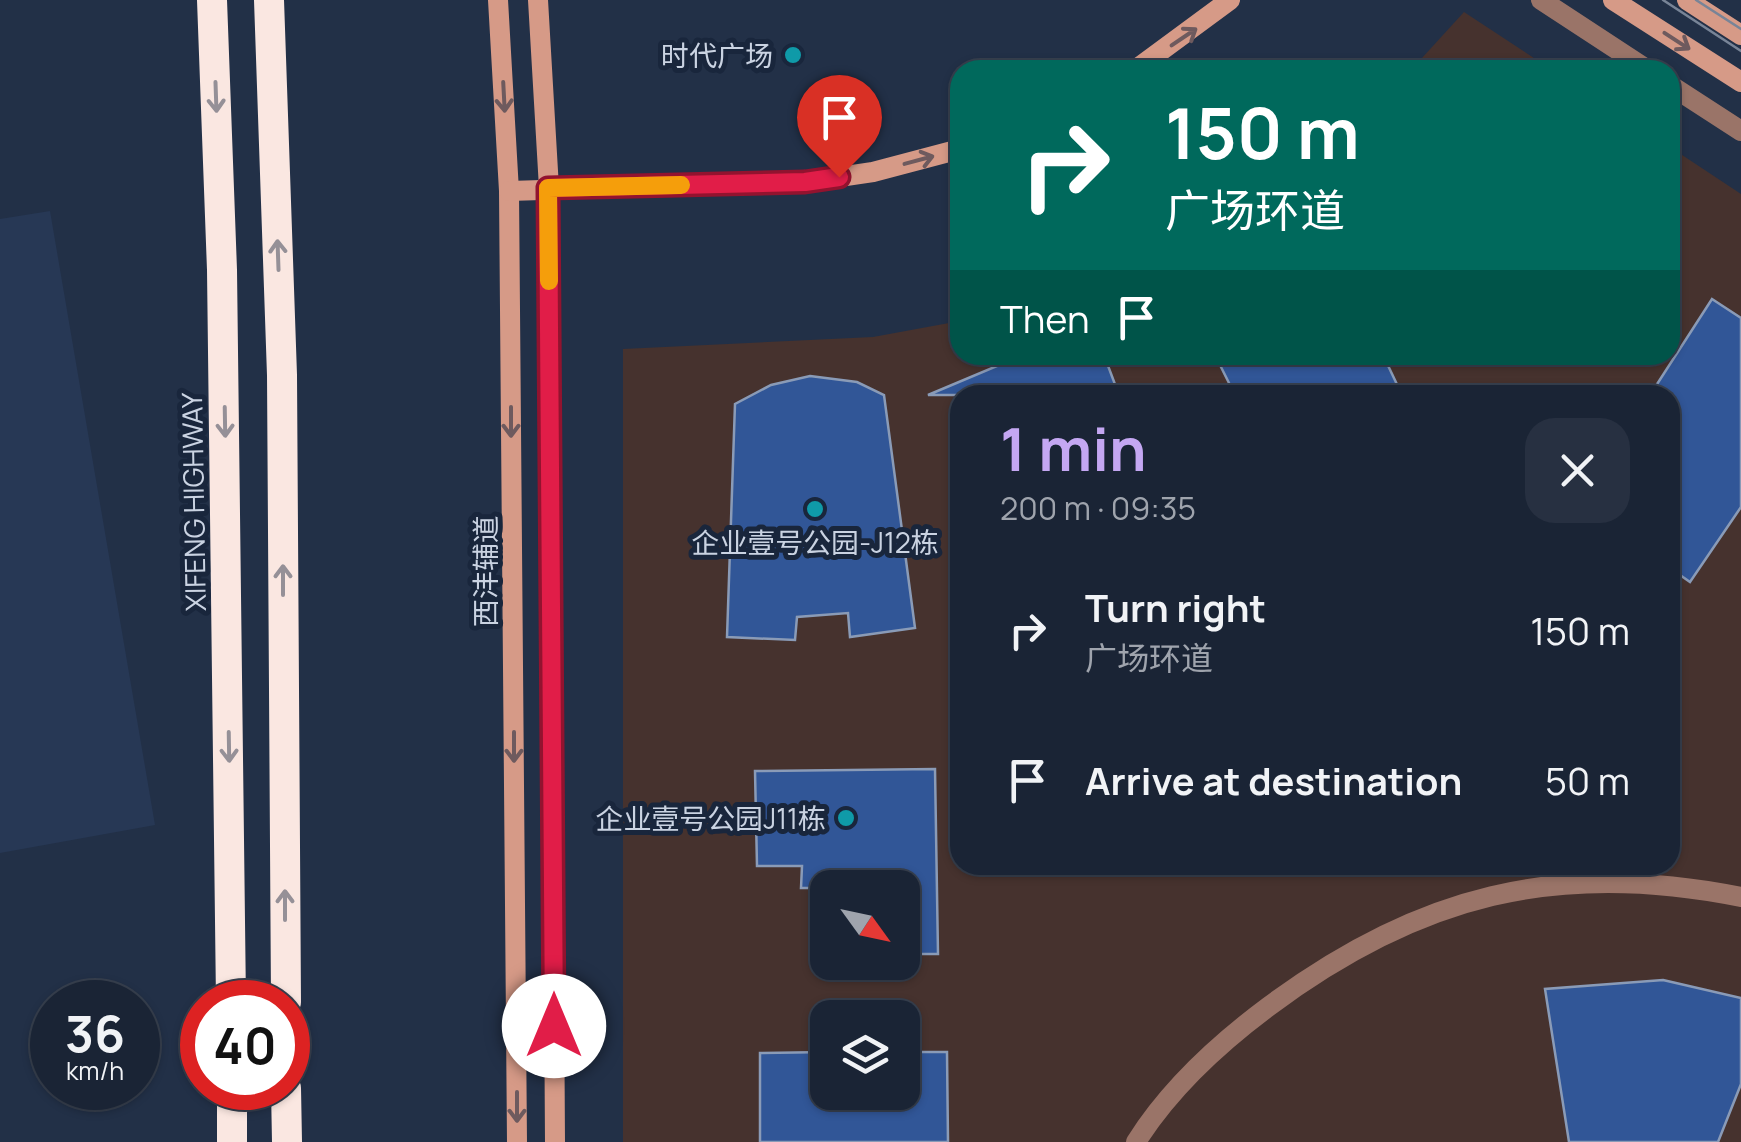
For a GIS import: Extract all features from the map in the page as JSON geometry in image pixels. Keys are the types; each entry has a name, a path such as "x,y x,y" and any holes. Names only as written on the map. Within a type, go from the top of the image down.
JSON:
{"highway":[{"name":"XIFENG HIGHWAY","path":"212,0 222,270 231,980"},
{"path":"269,0 282,375 286,980"},
{"path":"232,1110 232,1142"},
{"path":"286,1110 286,1142"}],"street":[{"name":"西沣辅道","path":"498,0 509,192 517,1142"},
{"path":"538,0 548,188 555,1142"},
{"path":"1149,60 1230,0"},
{"path":"1541,0 1633,60"},
{"path":"1613,0 1741,82"},
{"path":"1687,0 1741,35"},
{"path":"1680,91 1741,131"},
{"path":"509,192 805,182 873,172 950,152"},
{"path":"1136,1142 1191,1071 1320,968 1383,932 1490,894 1572,883 1685,886 1741,897"}],"shaded area":[{"path":"1464,12 1537,60 1420,60"},
{"path":"1680,154 1741,194 1741,1142 623,1142 623,349 873,337 950,323 950,365 1680,365"},
{"path":"50,211 155,825 0,853 0,219"}],"building":[{"path":"1712,299 1741,318 1741,507 1690,582 1680,575 1680,385 1656,385 1669,365 1680,365 1680,349"},
{"path":"999,365 1108,365 1115,385 952,385"},
{"path":"1220,365 1388,365 1397,385 1230,385"},
{"name":"企业壹号公园-J12栋","path":"810,376 857,382 884,395 915,628 850,637 848,613 797,617 795,640 727,637 735,404 771,385"},
{"path":"950,386 950,395 928,395"},
{"name":"企业壹号公园J11栋","path":"935,769 938,954 920,954 920,870 810,870 810,888 801,888 802,866 757,866 755,771"},
{"path":"1663,980 1741,998 1741,1084 1718,1142 1569,1142 1545,989"},
{"path":"810,1052 810,1110 920,1110 920,1052 947,1052 948,1142 760,1142 760,1053"}],"tram line":[{"path":"1663,0 1741,51"},
{"path":"1696,0 1741,29"}],"slow traffic":[{"path":"549,281 548,188 681,185"}],"place":[{"name":"时代广场","path":"793,55"},
{"name":"企业壹号公园-J12栋","path":"815,509"},
{"name":"企业壹号公园J11栋","path":"846,818"}],"route":[{"path":"554,1026 548,188 805,182 839,177"}]}
